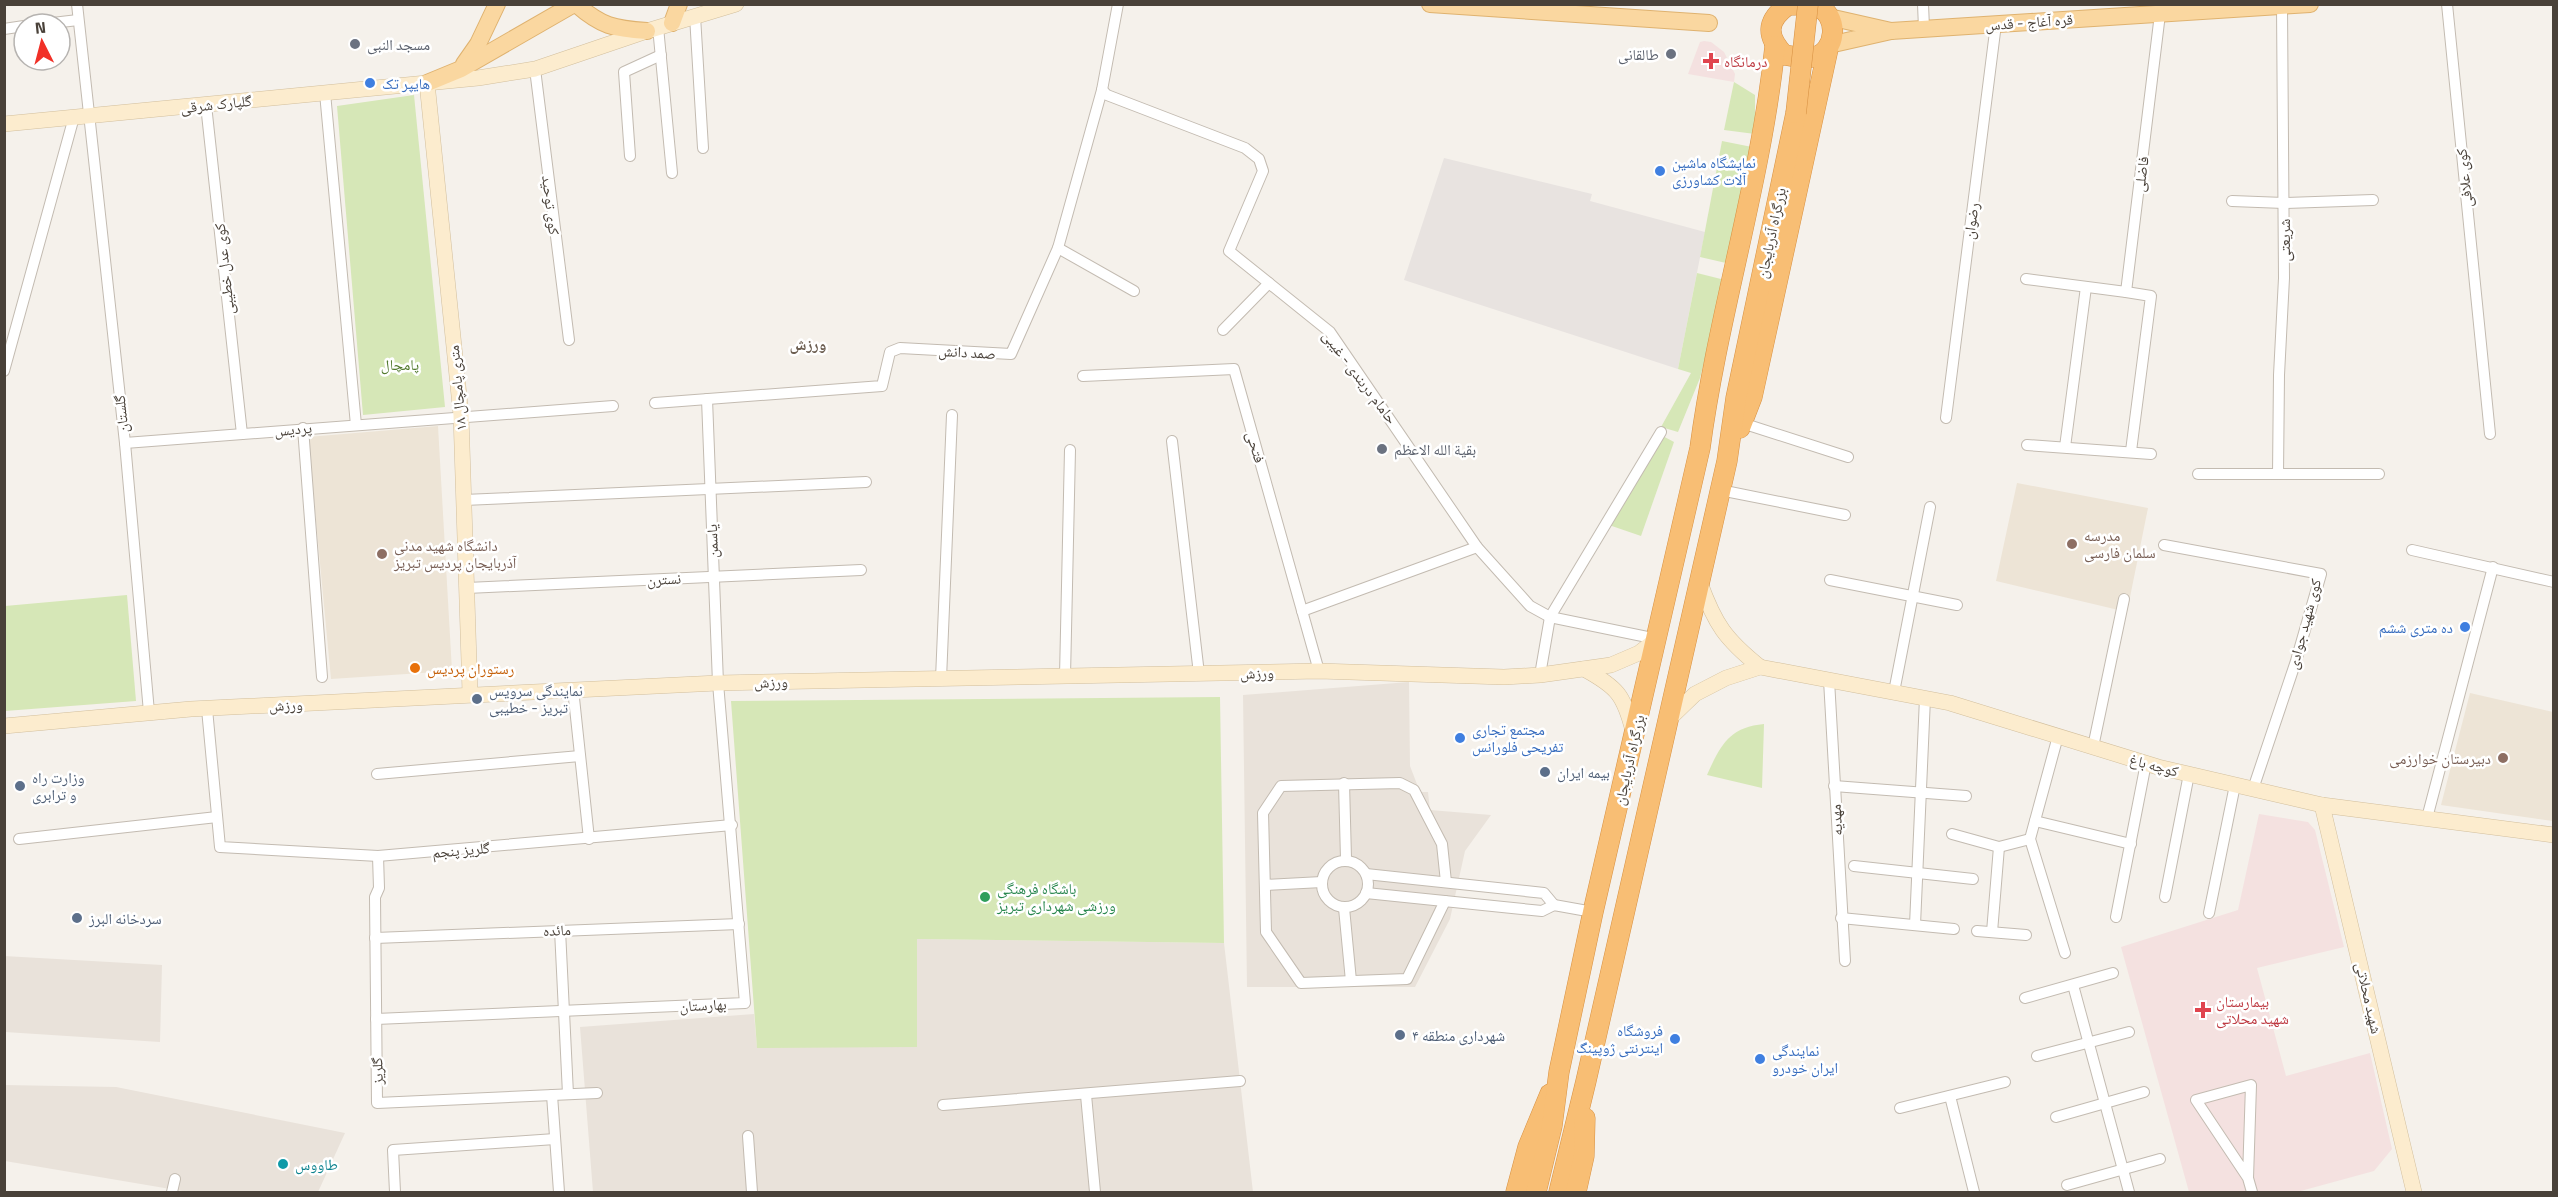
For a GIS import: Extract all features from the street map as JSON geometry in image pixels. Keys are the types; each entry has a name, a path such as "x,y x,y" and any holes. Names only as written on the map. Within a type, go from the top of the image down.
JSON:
{"highway":[{"name":"بزرگراه آذربایجان","path":"1558,1192 1586,1081 1727,461 1736,398 1791,111 1790,76 1796,4"},
{"name":"بزرگراه آذربایجان","path":"1727,461 1752,397 1808,4"},
{"path":"1788,5 1817,6 1828,12 1833,33 1828,47 1814,57 1784,55 1775,46 1770,28 1776,9 1788,5"},
{"name":"بزرگراه آذربایجان","path":"1775,46 1791,111"},
{"name":"بزرگراه آذربایجان","path":"1536,1192 1552,1126 1559,1072 1593,912 1700,448 1723,395 1791,111 1828,47"},
{"name":"بزرگراه آذربایجان","path":"1516,1192 1528,1147 1559,1072"},
{"name":"بزرگراه آذربایجان","path":"1576,1192 1584,1156 1586,1081"}],"main road":[{"path":"461,69 478,44 497,4"},
{"path":"427,83 461,69 575,4 596,22 619,30 659,27 679,4"},
{"name":"گلپارک شرقی","path":"4,124 427,83 535,69 659,27 736,4"},
{"path":"1430,4 1709,23"},
{"name":"قره آغاج - قدس","path":"1891,31 2168,10 2310,4"},
{"path":"1828,12 1891,31"},
{"path":"1828,47 1891,31"},
{"name":"۱۸ متری پامچال","path":"427,83 461,415 470,693"},
{"path":"1700,583 1713,619 1734,646 1760,666"},
{"name":"ورزش","path":"4,726 149,712 470,693 718,683 1319,671 1504,677 1540,675 1611,665 1639,653 1657,639"},
{"path":"1668,720 1695,694 1726,678 1760,666"},
{"name":"کوچه باغ","path":"1760,666 1950,703 2146,763 2322,805 2553,835"},
{"path":"1584,669 1617,689 1625,702 1634,736"},
{"name":"شهید محلاتی","path":"2322,805 2414,1192"}],"street":[{"name":"گلستان","path":"76,4 81,117 124,443 149,712"},
{"name":"صمد دانش","path":"655,403 882,386 890,352 900,348 1011,354 1058,248 1102,90 1118,4"},
{"path":"1923,4 1924,28"},
{"name":"کوی علافی","path":"2447,4 2490,434"},
{"name":"شریعتی","path":"2278,474 2279,375 2284,278 2282,6"},
{"name":"فاضلی","path":"2126,292 2168,10"},
{"path":"695,16 703,147"},
{"path":"72,21 78,20"},
{"name":"رضوان","path":"1946,418 1996,24"},
{"path":"659,27 672,173"},
{"path":"630,156 624,72 661,55"},
{"name":"کوی توحید","path":"535,69 569,340"},
{"name":"حامام دربندی - غیبی","path":"1102,90 1107,95 1245,148 1259,159 1263,171 1229,251 1330,332 1477,546 1530,606 1550,617 1657,639"},
{"path":"325,93 356,425"},
{"name":"کوی عدل خطیبی","path":"206,105 242,434"},
{"path":"4,371 81,117"},
{"path":"2232,201 2284,203 2373,200"},
{"path":"1058,248 1134,291"},
{"path":"2026,279 2151,296 2131,451"},
{"path":"1223,330 1269,283"},
{"path":"2065,447 2086,286"},
{"name":"فتحی","path":"1083,376 1234,369 1319,671"},
{"name":"یاسمن","path":"707,399 718,683"},
{"name":"پردیس","path":"124,443 461,415 613,406"},
{"path":"941,679 952,415"},
{"path":"1742,423 1848,457"},
{"path":"303,428 322,677"},
{"path":"1540,675 1550,617 1660,432"},
{"path":"1172,441 1199,674"},
{"path":"2027,445 2151,454"},
{"path":"1065,676 1070,450"},
{"path":"2198,474 2379,474"},
{"path":"464,500 866,483"},
{"path":"1720,490 1845,515"},
{"path":"1894,692 1930,507"},
{"name":"کوی شهید جوادی","path":"2164,545 2321,574 2296,661 2253,789"},
{"path":"1302,611 1477,546"},
{"path":"2412,550 2553,582"},
{"path":"2427,818 2493,567"},
{"name":"نسترن","path":"466,588 861,570"},
{"path":"1830,580 1957,605"},
{"path":"2093,747 2124,599"},
{"name":"مهدیه","path":"1829,680 1845,961"},
{"name":"بهارستان","path":"376,1019 745,1003 732,825 718,683"},
{"path":"573,689 589,839"},
{"path":"1915,925 1925,698"},
{"path":"19,839 217,818 207,709"},
{"path":"2058,736 2030,839 2065,953"},
{"path":"377,774 580,756"},
{"path":"2116,917 2146,763"},
{"path":"2164,897 2189,774"},
{"path":"1344,783 1346,859"},
{"path":"1445,901 1407,979 1300,983 1266,932 1263,813 1281,786 1400,783 1414,790 1442,844 1446,882"},
{"path":"2209,914 2235,785"},
{"path":"1834,786 1966,796"},
{"name":"گلریز پنجم","path":"217,818 220,847 378,856 732,825"},
{"path":"2035,821 2131,844"},
{"path":"1952,834 1999,847 2030,839"},
{"path":"1992,932 1999,847"},
{"name":"گلریز","path":"378,856 375,938 377,1103 597,1093"},
{"path":"1346,859 1358,863 1366,874 1366,893 1358,905 1344,908 1327,901 1322,882 1330,865 1346,859"},
{"path":"1854,866 1973,879"},
{"path":"1366,874 1544,893 1554,904 1593,912"},
{"path":"1265,885 1322,882"},
{"path":"1366,893 1542,910 1554,904"},
{"path":"1344,908 1350,981"},
{"path":"1841,918 1954,929"},
{"name":"مائده","path":"375,938 739,924"},
{"path":"560,930 568,1094"},
{"path":"1977,931 2026,935"},
{"path":"2025,998 2113,973"},
{"path":"2073,985 2129,1192"},
{"path":"2037,1056 2129,1032"},
{"path":"943,1105 1240,1082"},
{"path":"1900,1108 2005,1082"},
{"path":"2248,1178 2251,1086 2196,1100 2248,1178 2252,1192"},
{"path":"2056,1117 2144,1092"},
{"path":"552,1095 559,1192"},
{"path":"1086,1095 1095,1192"},
{"path":"1950,1096 1974,1192"},
{"path":"748,1136 752,1192"},
{"path":"395,1192 393,1150 555,1138"},
{"path":"2067,1185 2160,1159"},
{"path":"172,1192 175,1179"}],"shaded area":[{"name":"درمانگاه","path":"1700,42 1711,42 1724,52 1735,74 1734,82 1688,74"},
{"path":"1444,158 1592,194 1590,201 1705,232 1678,369 1404,280"},
{"name":"دانشگاه شهید مدنی آذربایجان پردیس تبریز","path":"438,426 452,671 331,679 308,437"},
{"name":"مدرسه سلمان فارسی","path":"2017,483 2148,508 2127,612 1996,581"},
{"path":"1409,682 1410,766 1420,792 1428,792 1430,810 1491,815 1465,851 1450,919 1415,987 1247,987 1243,695"},
{"name":"دبیرستان خوارزمی","path":"2470,693 2553,712 2553,821 2441,805"},
{"name":"بیمارستان شهید محلاتی","path":"2259,814 2308,822 2315,830 2344,947 2257,968 2286,1076 2370,1053 2392,1149 2374,1171 2297,1192 2189,1192 2121,947 2238,910"},
{"path":"917,939 1224,943 1253,1192 593,1192 580,1027 754,1014 757,1047 917,1047"},
{"path":"4,956 162,965 160,1042 5,1032"},
{"path":"4,1085 116,1087 345,1133 318,1192 188,1192 5,1161"}],"green space":[{"path":"1734,82 1755,95 1755,134 1724,130"},
{"name":"پامچال","path":"414,95 445,407 363,415 337,106"},
{"path":"1722,141 1752,147 1726,263 1700,257"},
{"path":"1697,273 1725,280 1700,378 1678,432 1661,427 1691,373 1678,369"},
{"path":"1659,434 1674,442 1641,536 1606,524"},
{"path":"127,595 136,701 5,711 5,606"},
{"name":"باشگاه فرهنگی ورزشی شهرداری تبریز","path":"1220,697 1224,943 917,939 917,1047 757,1048 731,701"},
{"path":"1764,724 1762,788 1707,775 1716,755 1727,740 1742,729"}],"place":[{"name":"مسجد النبی","path":"355,44"},
{"name":"طالقانی","path":"1671,54"},
{"name":"درمانگاه","path":"1711,61"},
{"name":"هایپر تک","path":"370,83"},
{"name":"نمایشگاه ماشین آلات کشاورزی","path":"1660,171"},
{"name":"بقیة الله الاعظم","path":"1382,449"},
{"name":"مدرسه سلمان فارسی","path":"2072,544"},
{"name":"دانشگاه شهید مدنی آذربایجان پردیس تبریز","path":"382,554"},
{"name":"ده متری ششم","path":"2465,627"},
{"name":"رستوران پردیس","path":"415,668"},
{"name":"نمایندگی سرویس تبریز - خطیبی","path":"477,699"},
{"name":"مجتمع تجاری تفریحی فلورانس","path":"1460,738"},
{"name":"دبیرستان خوارزمی","path":"2503,758"},
{"name":"بیمه ایران","path":"1545,772"},
{"name":"وزارت راه و ترابری","path":"20,786"},
{"name":"باشگاه فرهنگی ورزشی شهرداری تبریز","path":"985,897"},
{"name":"سردخانه البرز","path":"77,918"},
{"name":"بیمارستان شهید محلاتی","path":"2203,1010"},
{"name":"شهرداری منطقه ۴","path":"1400,1035"},
{"name":"فروشگاه اینترنتی ژوپینگ","path":"1675,1039"},
{"name":"نمایندگی ایران خودرو","path":"1760,1059"},
{"name":"طاووس","path":"283,1164"}],"district":[{"name":"ورزش","path":"808,344"}]}
